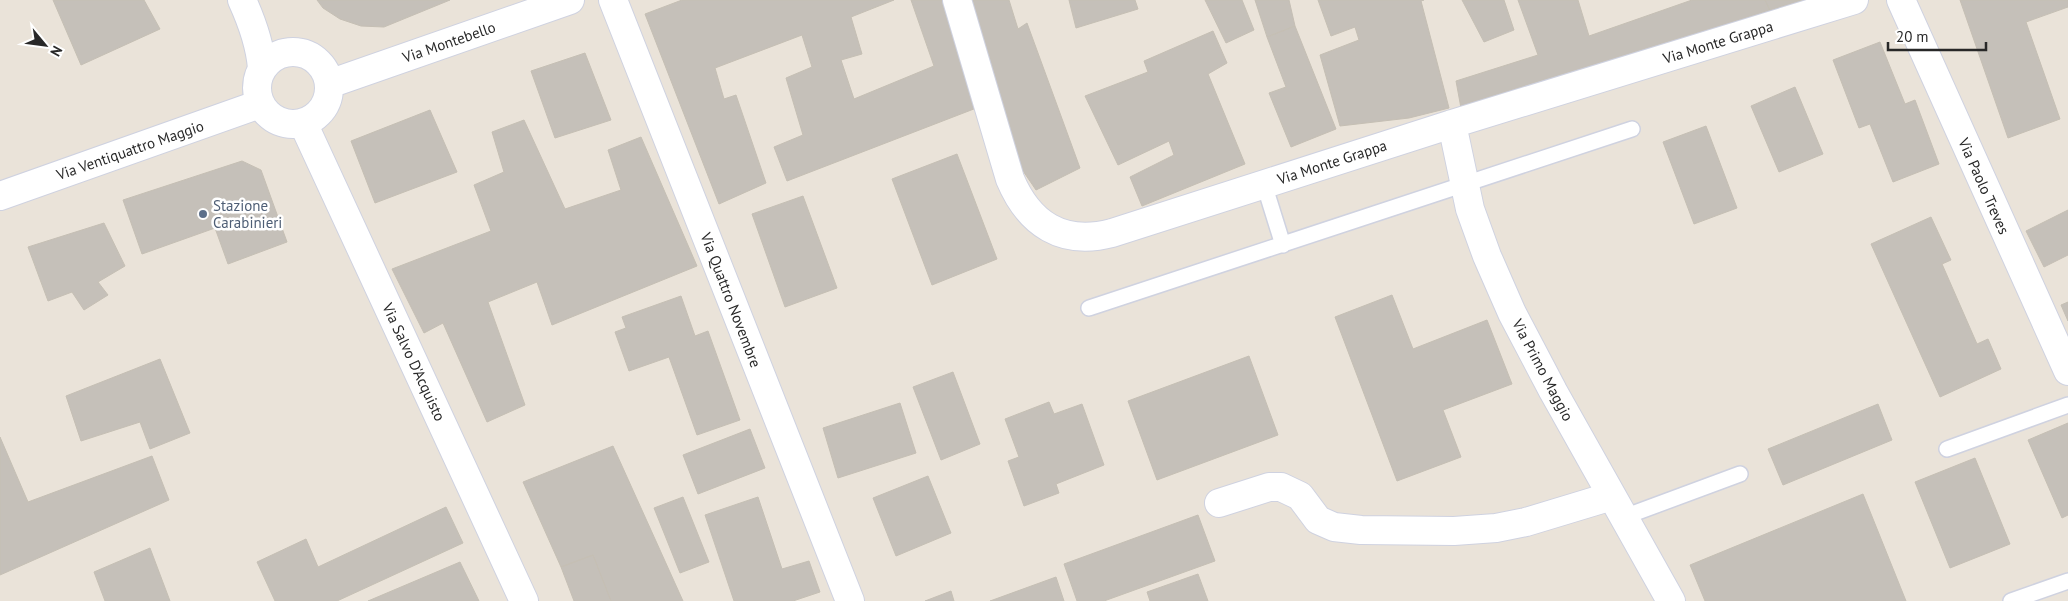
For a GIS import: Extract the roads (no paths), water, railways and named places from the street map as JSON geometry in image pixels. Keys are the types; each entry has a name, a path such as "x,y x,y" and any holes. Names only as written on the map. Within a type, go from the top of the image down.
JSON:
{"street":[{"path":"242,0 252,23 262,68"},
{"name":"Via Montebello","path":"329,84 570,0"},
{"name":"Via Quattro Novembre","path":"613,0 850,601"},
{"name":"Via Monte Grappa","path":"957,0 1010,179 1021,202 1040,223 1052,230 1073,237 1102,236 1452,124 1854,0"},
{"name":"Via Paolo Treves","path":"1901,0 2068,371"},
{"path":"293,51 306,54 316,60 324,70 329,84 328,96 323,108 315,117 291,124 278,121 268,114 260,104 257,92 262,68 271,58 293,51"},
{"name":"Via Ventiquattro Maggio","path":"0,196 260,104"},
{"name":"Via Salvo D'Acquisto","path":"303,122 524,601"},
{"name":"Via Primo Maggio","path":"1452,124 1463,186 1484,249 1512,313 1671,601"},
{"path":"1219,503 1269,487 1281,487 1300,496 1318,520 1343,529 1454,531 1519,524 1618,506"}],"lane":[{"path":"1089,308 1632,129"},
{"path":"1264,184 1283,245"},
{"path":"1947,450 2068,405"},
{"path":"1618,506 1740,474"},
{"path":"2011,601 2068,581"}],"place":[{"name":"Stazione Carabinieri","path":"203,214"}]}
